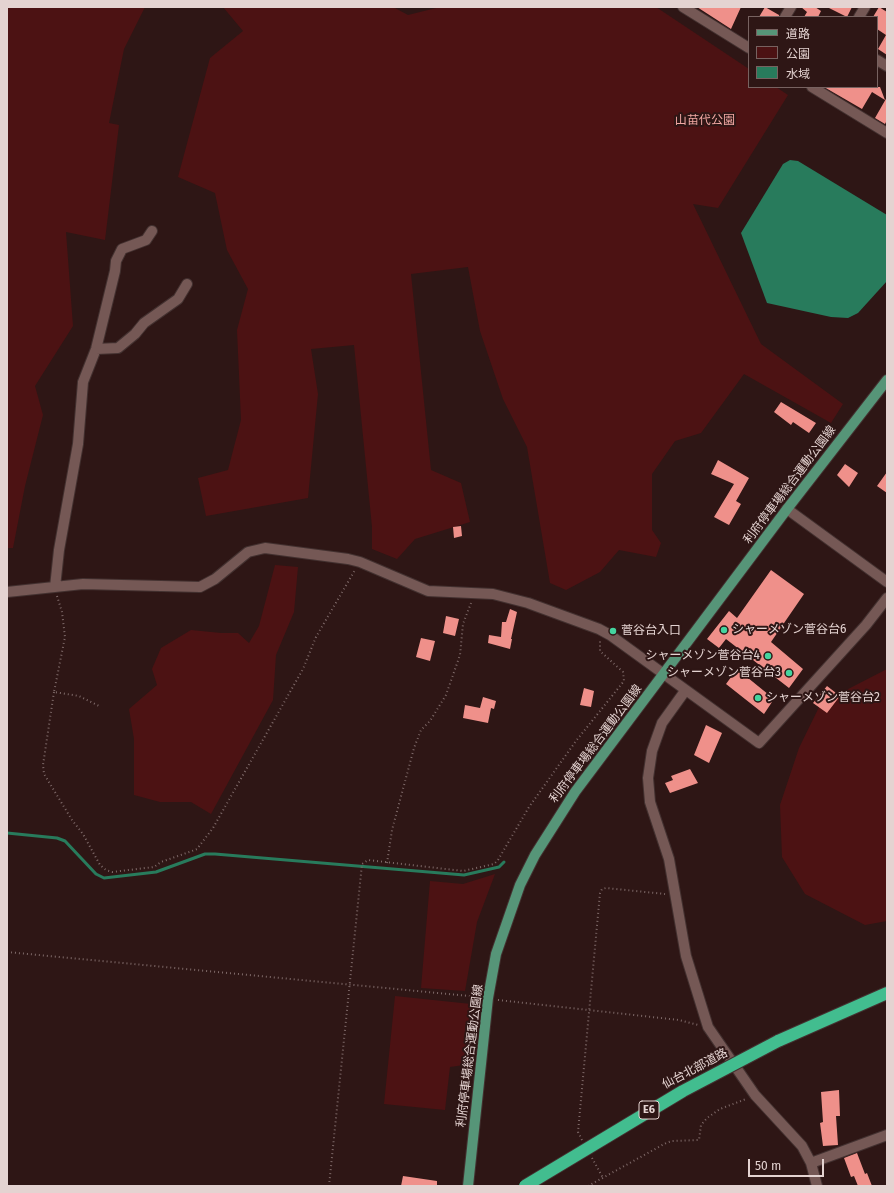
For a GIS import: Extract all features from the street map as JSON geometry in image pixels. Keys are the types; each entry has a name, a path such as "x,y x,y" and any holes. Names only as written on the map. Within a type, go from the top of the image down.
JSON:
{"highway":[{"name":"仙台北部道路","path":"524,1186 683,1091 778,1041 887,993"}],"main road":[{"name":"利府停車場総合運動公園線","path":"468,1186 488,998 496,954 506,921 520,885 535,854 575,792 787,509 887,380"}],"street":[{"path":"683,7 748,47"},
{"path":"860,16 865,7"},
{"path":"878,61 887,66"},
{"path":"815,88 887,133"},
{"path":"55,587 59,550 78,444 83,382 96,349 114,277 116,261 122,249 146,240 152,231"},
{"path":"96,349 118,348 135,334 144,323 178,299 187,284"},
{"path":"787,509 887,582"},
{"path":"7,592 96,584 200,586 215,579 248,552 265,548 283,549 360,562 428,591 493,594 528,603 599,629 760,743 866,626 887,598"},
{"path":"685,690 662,723 652,751 648,778 650,802 669,859 686,956 708,1027 755,1095 802,1146 811,1163 817,1186"},
{"path":"811,1163 887,1135"}],"path":[{"path":"55,587 62,612 65,637 54,692 43,765 44,774 72,820 83,834 100,865 112,872 154,867 162,862 197,849 213,828 303,669 316,636 360,562"},
{"path":"386,862 392,830 414,748 421,730 430,721 446,695 460,655 463,624 470,608 474,593"},
{"path":"329,1186 362,864 368,860 463,871 494,864 498,860 529,806 576,741 624,681 623,672 600,651 599,629"},
{"path":"54,692 79,696 99,706"},
{"path":"585,1145 578,1132 600,893 602,889 676,895"},
{"path":"7,952 488,998 588,1011 679,1020 708,1027"},
{"path":"588,1186 666,1143 672,1141 699,1140 701,1125 707,1118 720,1109 755,1095"},
{"path":"588,1152 603,1178"}],"green space":[{"path":"7,7 145,7 124,49 109,123 119,125 105,240 66,232 73,326 35,386 43,415 25,486 13,548 7,548"},
{"name":"山苗代公園","path":"223,7 393,7 408,15 440,7 656,7 748,68 748,88 778,88 788,95 718,208 693,204 761,344 843,404 831,423 744,374 701,433 675,441 652,474 652,530 661,543 656,557 619,550 600,572 566,590 550,583 527,447 503,399 480,331 468,267 411,274 431,470 461,483 470,522 415,539 397,559 372,549 372,527 354,345 311,349 318,394 308,498 206,516 198,478 228,470 241,420 237,330 248,289 227,250 215,193 178,177 210,58 243,31"},
{"path":"275,565 298,567 294,612 276,655 273,700 211,814 191,802 160,802 134,795 134,739 129,709 157,685 152,669 161,648 191,630 238,633 249,643 259,626"},
{"path":"887,669 887,921 865,925 805,894 782,857 780,805 799,748 821,703"},
{"path":"495,874 477,922 465,991 421,988 430,881 463,884"},
{"path":"395,996 471,1004 464,1065 450,1067 445,1110 384,1104"}],"water":[{"path":"790,160 798,161 887,215 887,281 858,313 848,318 831,317 767,303 741,233 783,164"}],"building":[{"path":"697,7 741,7 731,29"},
{"path":"765,7 779,15 779,16 760,16"},
{"path":"801,7 815,7 821,11 818,16 805,16 807,12"},
{"path":"827,7 852,7 848,16"},
{"path":"879,7 887,12 887,55 878,49 886,35 878,30 878,16 874,16"},
{"path":"880,87 885,100 872,92 862,109 826,88"},
{"path":"887,97 887,120 885,124 875,118"},
{"path":"781,402 816,423 809,433 793,422 791,425 774,412"},
{"path":"718,460 749,478 736,501 741,504 729,525 714,517 734,484 711,474"},
{"path":"845,464 858,473 849,487 837,475"},
{"path":"887,472 887,493 877,486"},
{"path":"461,526 462,536 454,538 453,527"},
{"path":"771,570 804,594 771,642 803,669 789,688 726,639 719,648 707,639 729,611 737,618"},
{"path":"510,609 517,612 510,649 488,643 489,635 501,637 502,622 506,622"},
{"path":"446,616 459,619 455,636 443,633"},
{"path":"421,638 435,641 430,661 416,657"},
{"path":"737,669 774,699 764,714 726,684"},
{"path":"827,686 840,696 827,713 813,703"},
{"path":"584,688 594,691 591,707 580,705"},
{"path":"483,697 496,701 494,709 491,708 488,723 463,718 465,705 480,708"},
{"path":"706,725 722,733 709,763 694,755"},
{"path":"690,769 698,783 670,793 665,783 673,780 671,776"},
{"path":"839,1090 840,1116 836,1116 838,1145 823,1146 820,1123 823,1122 821,1092"},
{"path":"857,1153 865,1174 867,1173 872,1186 858,1186 854,1176 851,1177 844,1158"},
{"path":"403,1176 437,1181 437,1186 401,1186"}],"waterway":[{"path":"7,833 57,838 65,841 96,874 104,878 156,872 205,854 464,875 499,867 504,862"}],"place":[{"name":"シャーメゾン菅谷台6","path":"724,630"},
{"name":"菅谷台入口","path":"613,631"},
{"name":"シャーメゾン菅谷台4","path":"768,656"},
{"name":"シャーメゾン菅谷台3","path":"789,673"},
{"name":"シャーメゾン菅谷台2","path":"758,698"}]}
